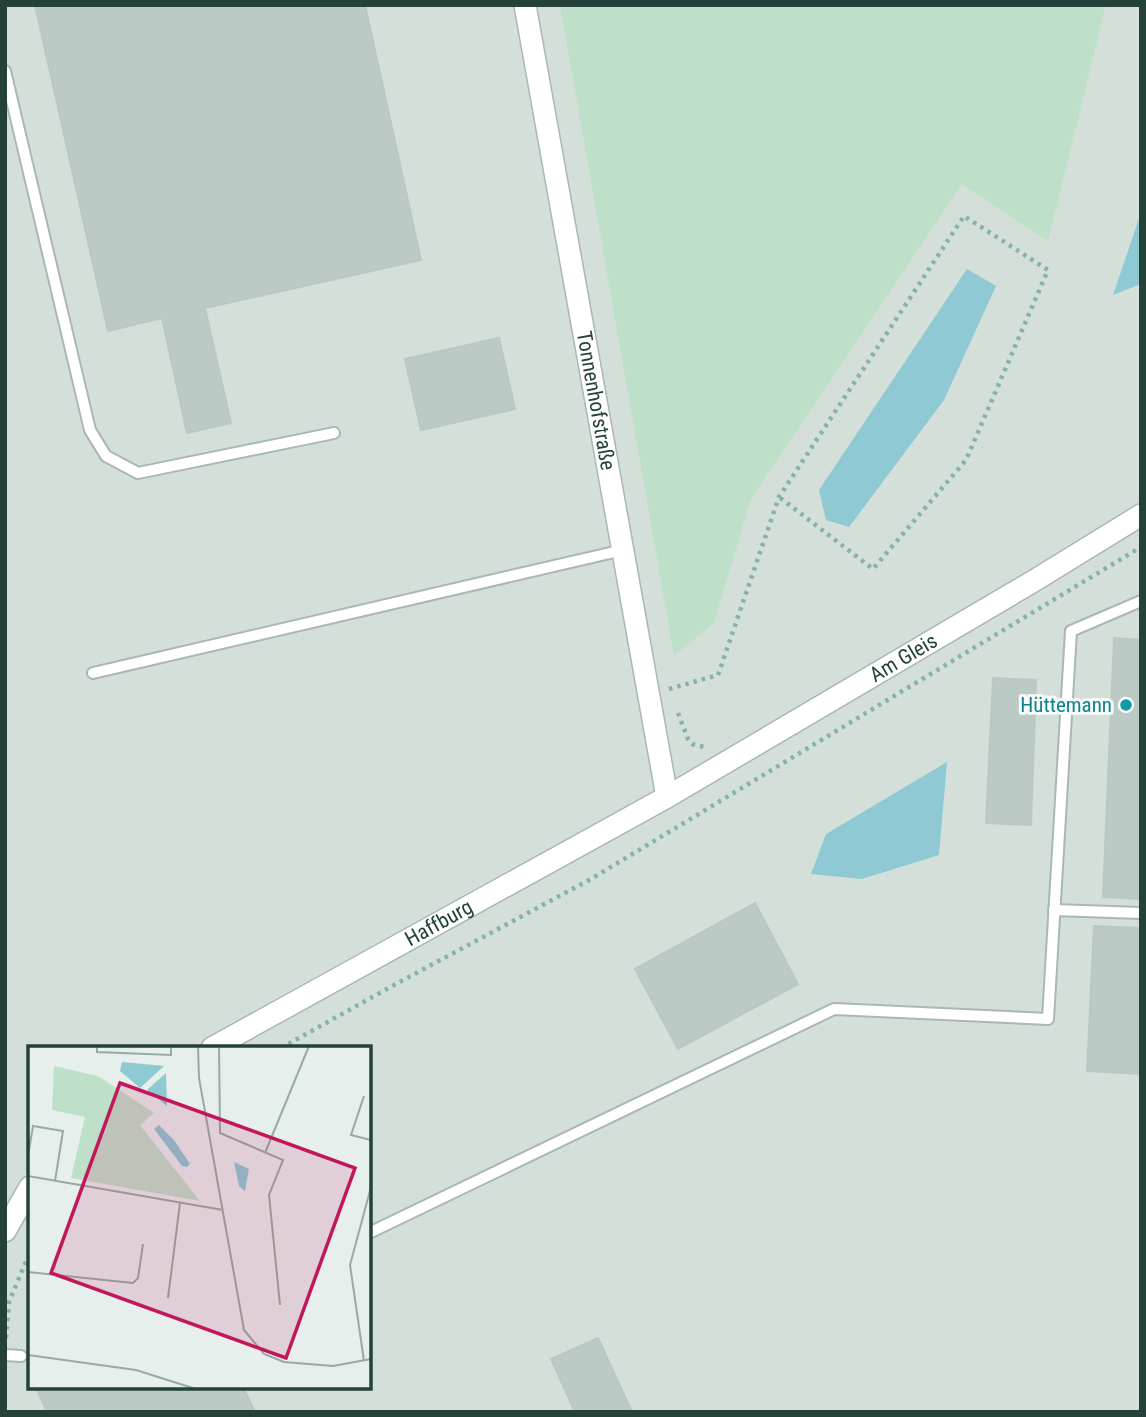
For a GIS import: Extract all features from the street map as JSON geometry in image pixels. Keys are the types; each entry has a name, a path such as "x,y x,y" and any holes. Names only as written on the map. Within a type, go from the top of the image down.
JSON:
{"street":[{"name":"Tonnenhofstraße","path":"525,5 667,797"},
{"name":"Am Gleis","path":"667,797 1141,515"},
{"name":"Haffburg","path":"216,1046 667,797"},
{"path":"5,1231 28,1191"}],"lane":[{"path":"5,71 90,430 106,456 138,473 334,433"},
{"path":"93,674 623,550"},
{"path":"371,1232 834,1009 1048,1018 1071,631 1141,601"},
{"path":"1054,910 1141,913"},
{"path":"5,1356 21,1356"}],"path":[{"path":"648,694 718,675 779,498 964,216 1048,271 966,460 873,569 779,498"},
{"path":"285,1046 591,879 1141,547"},
{"path":"673,702 692,744 712,749"},
{"path":"750,748 763,775"},
{"path":"5,1350 9,1302 28,1257"}],"shaded area":[{"path":"5,5 1141,5 1141,1412 5,1412"}],"green space":[{"path":"560,5 1106,5 1048,241 962,184 751,499 714,623 674,656"}],"water":[{"path":"1141,213 1141,284 1113,295"},
{"path":"967,269 996,286 944,400 849,527 826,520 819,490"},
{"path":"947,762 939,855 862,879 811,874 826,834"}],"building":[{"path":"35,5 365,5 421,260 205,308 231,423 187,433 162,318 108,331"},
{"path":"499,338 515,409 421,430 405,359"},
{"name":"Hüttemann","path":"1114,638 1141,640 1141,899 1103,897"},
{"path":"993,678 1036,680 1031,825 986,823"},
{"path":"755,903 798,984 678,1049 635,969"},
{"path":"1094,926 1141,928 1141,1074 1087,1071"},
{"path":"598,1338 632,1412 575,1412 551,1359"},
{"path":"37,1389 244,1389 255,1412 47,1412"}],"place":[{"name":"Hüttemann","path":"1126,705"}]}
